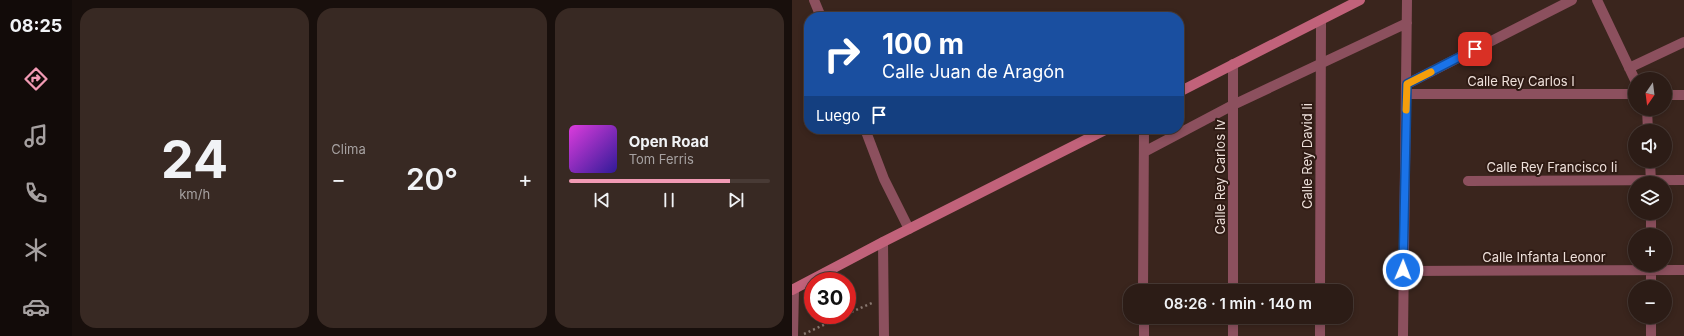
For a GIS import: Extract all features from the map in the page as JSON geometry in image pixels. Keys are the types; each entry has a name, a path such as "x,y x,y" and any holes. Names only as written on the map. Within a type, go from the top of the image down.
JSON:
{"street":[{"path":"814,0 819,12"},
{"path":"1184,89 1360,0"},
{"path":"1403,336 1407,0"},
{"path":"1407,89 1572,0"},
{"path":"1597,0 1631,72"},
{"name":"Calle Rey David Ii","path":"1320,284 1321,20"},
{"path":"1184,131 1232,105 1321,62 1407,23"},
{"path":"1629,68 1684,42"},
{"name":"Calle Rey Carlos Iv","path":"1233,64 1233,284"},
{"name":"Calle Rey Carlos I","path":"1407,89 1628,94"},
{"path":"1672,95 1684,95"},
{"path":"867,134 884,179 909,229"},
{"path":"794,336 793,290 883,242 1097,134"},
{"path":"1143,284 1144,134"},
{"path":"1144,152 1178,134"},
{"name":"Calle Rey Francisco Ii","path":"1468,180 1628,182"},
{"name":"Calle Rey Francisco Ii","path":"1672,181 1684,180"},
{"path":"883,242 884,336"},
{"name":"Calle Infanta Leonor","path":"1403,270 1628,267"},
{"name":"Calle Infanta Leonor","path":"1672,269 1684,270"},
{"path":"1144,324 1144,336"},
{"path":"1233,324 1233,336"},
{"path":"1320,324 1320,336"},
{"path":"1651,324 1651,336"}],"path":[{"path":"856,310 884,297"},
{"path":"800,336 826,324"}],"slow traffic":[{"path":"1406,110 1407,84 1431,72"}],"route":[{"path":"1403,270 1407,84 1475,49"}]}
